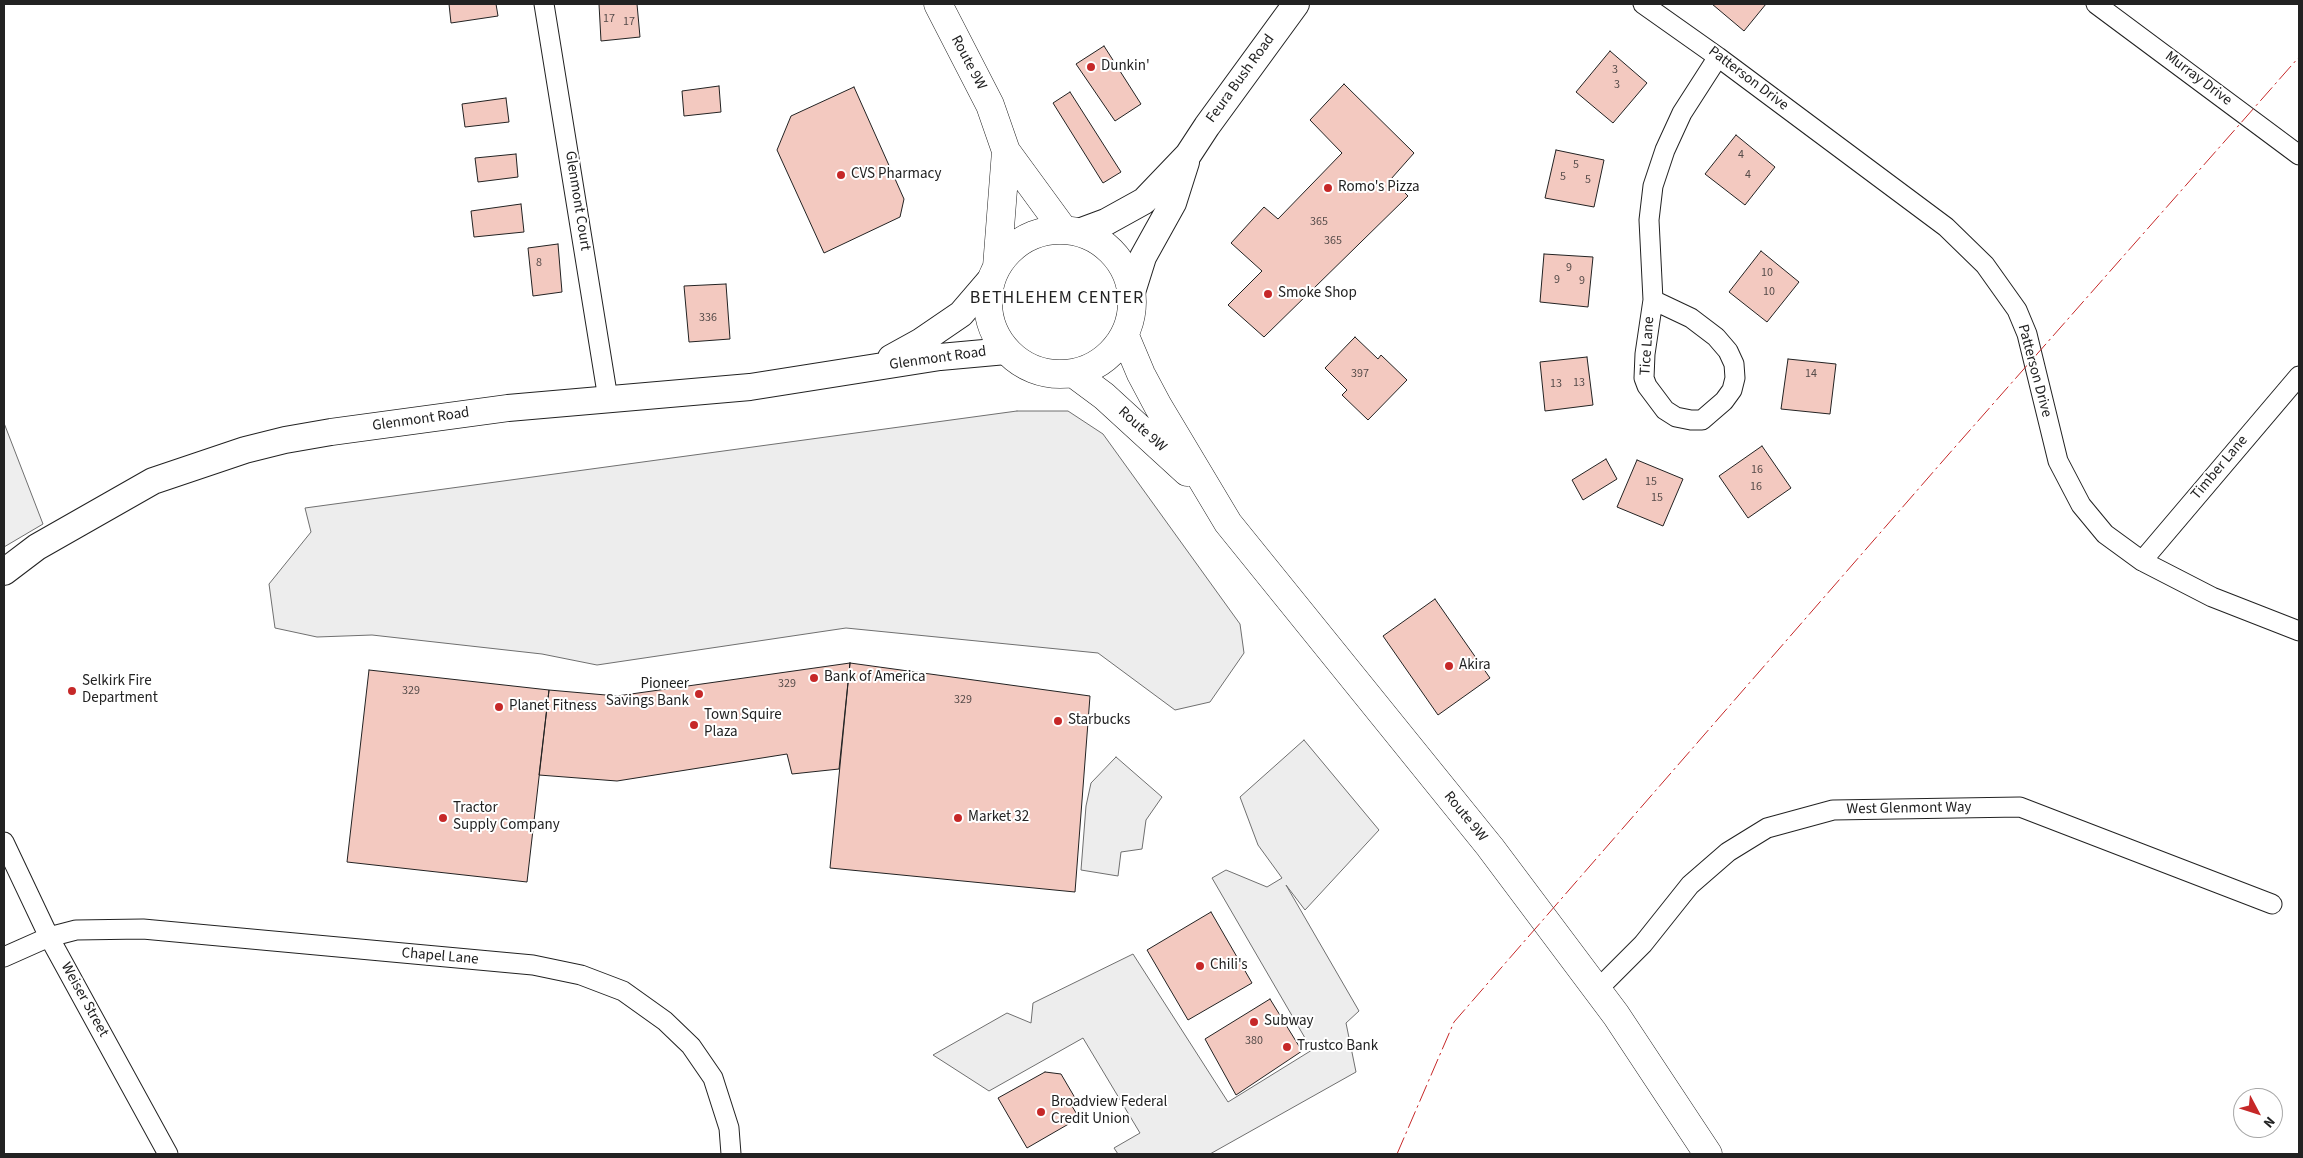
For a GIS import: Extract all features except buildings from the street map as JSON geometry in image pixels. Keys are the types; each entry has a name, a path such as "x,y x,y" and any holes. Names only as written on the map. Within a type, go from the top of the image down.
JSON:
{"main road":[{"name":"Route 9W","path":"938,4 990,105 1006,151 1071,231"},
{"name":"Feura Bush Road","path":"1071,231 1106,222 1144,201 1188,155 1296,4"},
{"name":"Route 9W","path":"994,273 1006,151"},
{"name":"Feura Bush Road","path":"1132,292 1143,257 1173,203 1188,155"},
{"path":"1071,231 1099,240 1114,254 1126,272 1132,292 1132,314 1124,336 1111,353 1094,366 1072,374 1048,374 1026,366 1006,351 995,335 989,317 988,297 994,273 1009,251 1025,239 1043,232 1071,231"},
{"name":"Glenmont Road","path":"869,369 920,342 961,314 994,273"},
{"name":"Route 9W","path":"1124,336 1141,374 1228,523 1490,847 1597,990 1708,1154"},
{"name":"Glenmont Road","path":"4,572 38,547 153,481 244,450 350,429 508,408 750,387 940,357 1006,351"},
{"name":"Route 9W","path":"1072,374 1097,390 1208,491"}],"street":[{"name":"Glenmont Court","path":"544,4 608,399"},
{"name":"Patterson Drive","path":"1643,4 1718,57 1946,227 1985,265 2017,310 2027,334 2058,461 2081,505 2105,534 2142,561 2212,597 2299,631"},
{"name":"Murray Drive","path":"2096,4 2299,155"},
{"name":"Tice Lane","path":"1653,300 1691,318 1703,327 1728,351 1734,364 1735,378 1732,390 1724,401 1702,420 1676,417 1665,410 1647,386 1644,378 1645,354 1653,300 1649,220 1653,186 1665,150 1682,113 1718,57"},
{"name":"Timber Lane","path":"2142,561 2299,376"},
{"name":"West Glenmont Way","path":"1597,990 1643,944 1690,885 1728,852 1767,828 1833,810 2020,807 2272,904"},
{"name":"Weiser Street","path":"4,842 49,937 168,1154"},
{"name":"Chapel Lane","path":"4,957 49,937 76,930 143,929 532,965 581,975 623,990 665,1020 691,1046 714,1078 729,1128 732,1154"}],"shaded area":[{"path":"1017,411 1068,411 1103,434 1240,624 1244,653 1210,702 1175,710 1098,653 846,628 597,665 542,654 372,635 317,637 275,628 269,584 311,532 305,508"},
{"path":"4,423 43,524 4,547"},
{"path":"1304,740 1379,830 1305,910 1286,885 1359,1011 1346,1023 1356,1072 1210,1154 1118,1154 1114,1148 1140,1133 1083,1038 989,1091 933,1055 1007,1013 1031,1023 1033,1003 1133,954 1228,1102 1312,1050 1212,878 1226,870 1267,887 1282,878 1258,845 1240,797"},
{"path":"1116,757 1162,797 1146,820 1142,849 1121,852 1118,876 1081,870 1086,806 1091,783"}],"power":[{"path":"1397,1154 1454,1022 1948,455 2299,57"}],"place":[{"name":"Dunkin'","path":"1091,67"},
{"name":"CVS Pharmacy","path":"841,175"},
{"name":"Romo's Pizza","path":"1328,188"},
{"name":"Smoke Shop","path":"1268,294"},
{"name":"Akira","path":"1449,666"},
{"name":"Bank of America","path":"814,678"},
{"name":"Selkirk Fire Department","path":"72,691"},
{"name":"Pioneer Savings Bank","path":"699,694"},
{"name":"Planet Fitness","path":"499,707"},
{"name":"Starbucks","path":"1058,721"},
{"name":"Town Squire Plaza","path":"694,725"},
{"name":"Tractor Supply Company","path":"443,818"},
{"name":"Market 32","path":"958,818"},
{"name":"Chili's","path":"1200,966"},
{"name":"Subway","path":"1254,1022"},
{"name":"Trustco Bank","path":"1287,1047"},
{"name":"Broadview Federal Credit Union","path":"1041,1112"}],"district":[{"name":"BETHLEHEM CENTER","path":"1057,299"}]}
